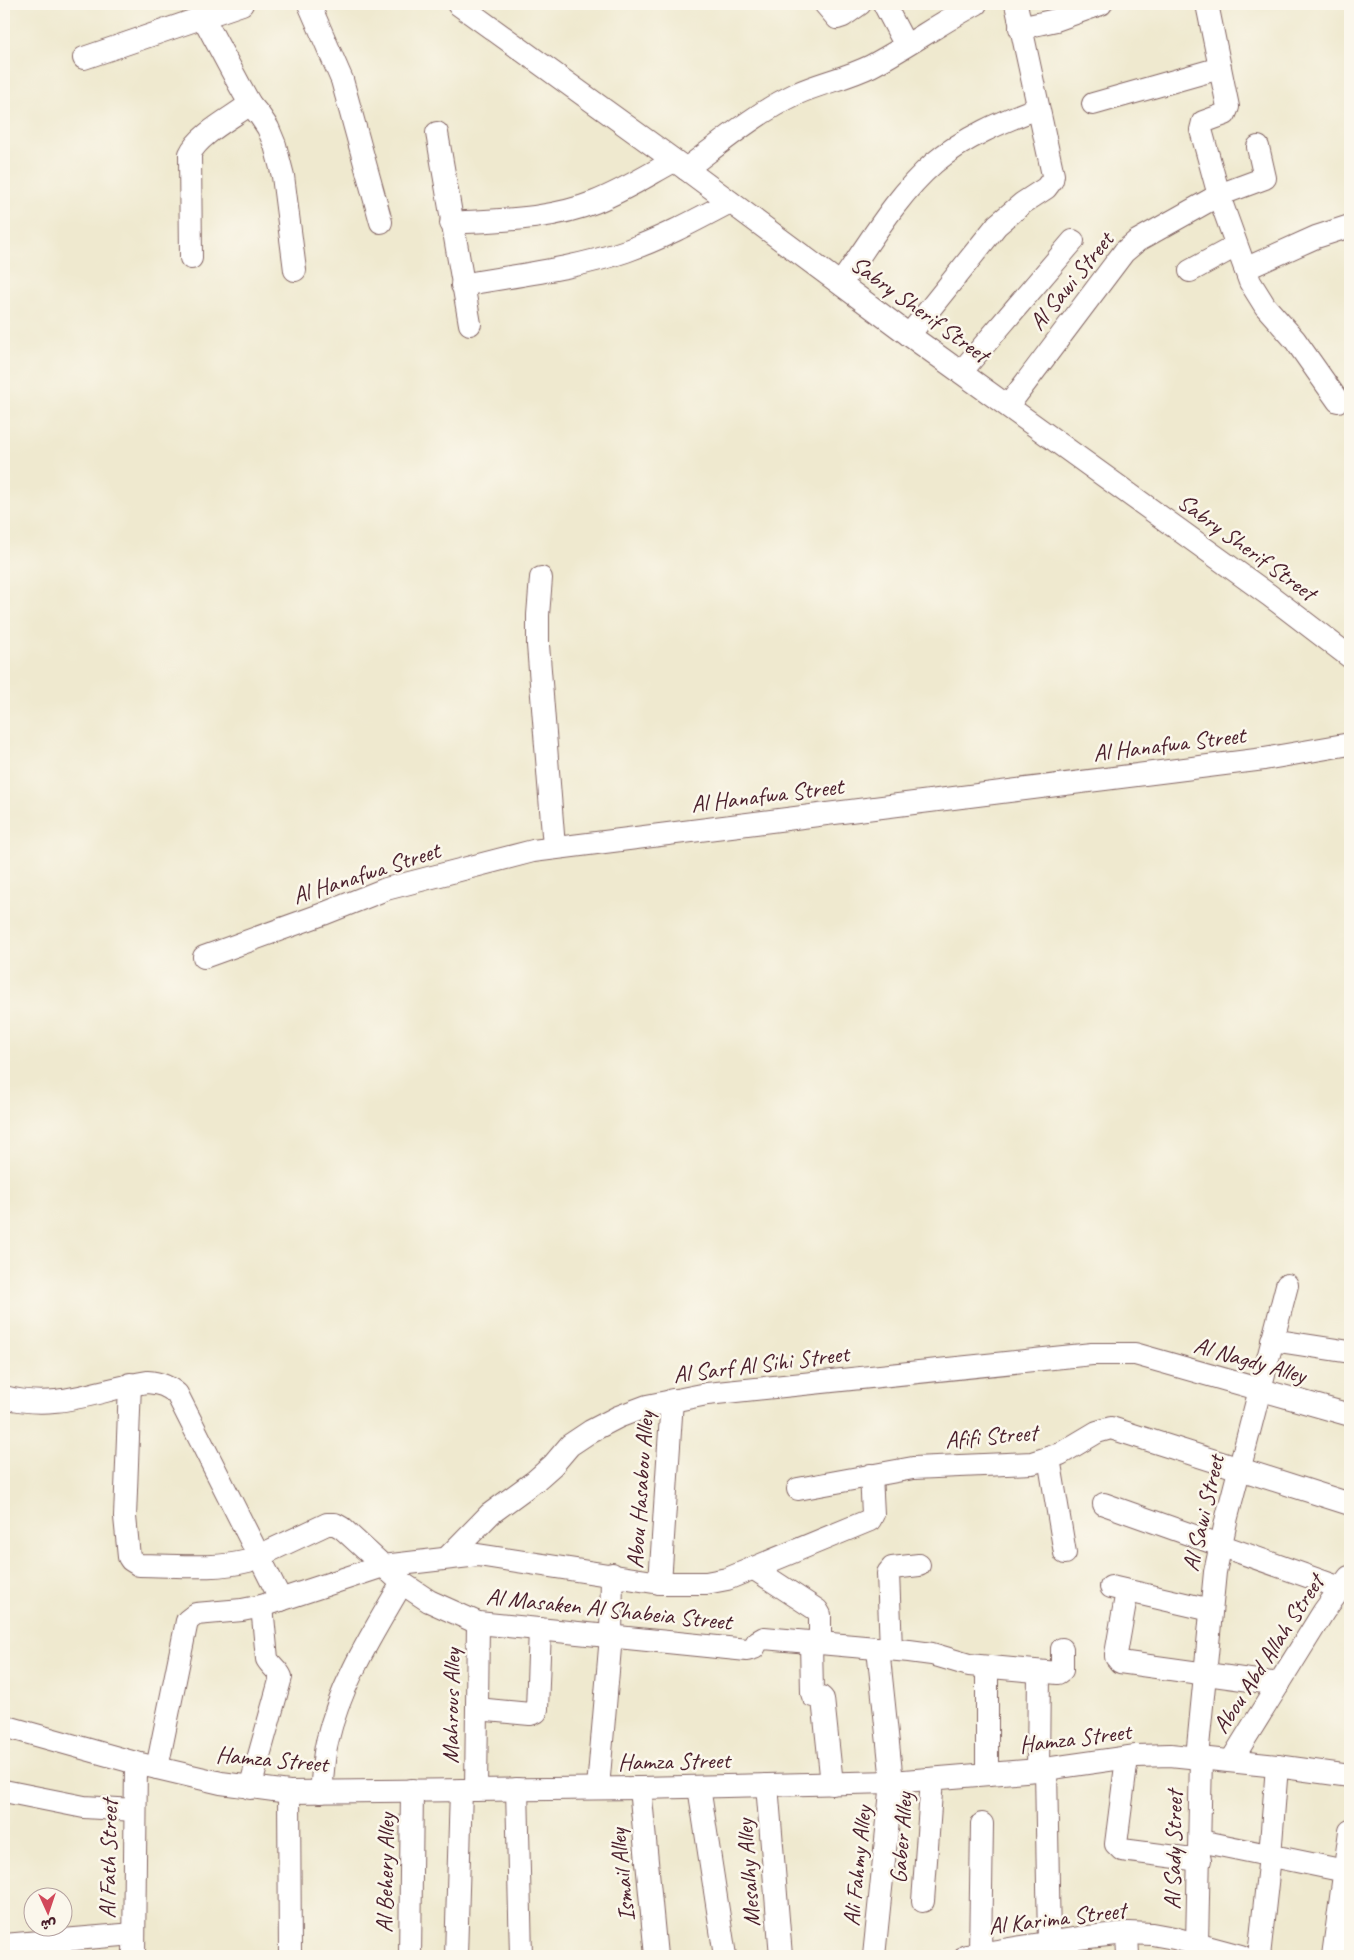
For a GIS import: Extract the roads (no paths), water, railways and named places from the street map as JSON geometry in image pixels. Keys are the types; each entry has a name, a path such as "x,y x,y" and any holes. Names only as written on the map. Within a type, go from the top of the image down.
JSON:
{"street":[{"path":"309,4 342,80 381,222"},
{"name":"Sabry Sherif Street","path":"458,4 841,283 909,335 1269,595 1350,657"},
{"path":"824,4 837,18 844,16 860,4"},
{"path":"884,4 905,44"},
{"path":"451,223 528,217 572,210 595,202 680,165 771,106 798,93 857,72 976,4"},
{"path":"909,335 997,225 1023,203 1050,185 1053,175 1016,4"},
{"path":"1020,28 1062,11 1101,4"},
{"path":"1208,4 1227,111 1222,115 1207,119 1201,126 1219,195 1245,269 1261,300 1295,340 1338,402"},
{"path":"84,58 233,5"},
{"path":"203,17 250,104 260,116 275,145 283,176 295,270"},
{"path":"1093,104 1220,68"},
{"path":"191,258 190,154 194,146 201,139 250,104"},
{"path":"841,283 914,182 935,163 957,146 981,132 1038,108"},
{"path":"437,133 451,223 470,324"},
{"name":"Al Sawi Street","path":"1008,406 1124,252 1137,241 1219,195 1266,178 1258,147"},
{"path":"462,285 582,263 625,251 667,235 730,202"},
{"path":"1245,269 1316,237 1350,226"},
{"path":"962,372 1073,241"},
{"path":"1190,271 1236,246"},
{"path":"541,578 538,645 554,848"},
{"name":"Al Hanafwa Street","path":"204,957 386,889 512,856 554,848 1255,760 1350,744"},
{"name":"Al Sawi Street","path":"1199,1757 1215,1572 1239,1468 1287,1285"},
{"path":"1272,1340 1350,1352"},
{"name":"Al Sarf Al Sihi Street","path":"447,1558 490,1514 535,1481 570,1446 618,1417 647,1406 707,1394 1092,1354 1135,1354"},
{"name":"Al Nagdy Alley","path":"1135,1354 1350,1415"},
{"path":"4,1398 64,1401 130,1384 147,1382 169,1387 177,1394 259,1556 271,1603 267,1659 281,1677 250,1788"},
{"path":"130,1384 125,1517 129,1557 131,1560 139,1565 222,1566 248,1561 259,1556"},
{"name":"Abou Hasabou Alley","path":"660,1583 672,1400"},
{"name":"Afifi Street","path":"798,1489 913,1468 1032,1463 1060,1454 1097,1432 1111,1428 1350,1504"},
{"path":"1049,1458 1065,1553"},
{"path":"157,1768 187,1622 196,1614 222,1612 271,1603 383,1566 478,1554 660,1583 706,1583 727,1578 870,1520 873,1514 871,1475"},
{"path":"1104,1504 1221,1545 1346,1582"},
{"name":"Al Masaken Al Shabeia Street","path":"259,1556 327,1524 335,1524 342,1528 402,1583 429,1601 478,1623 746,1650 754,1648 760,1639 764,1638 816,1642 932,1654 960,1664 1058,1673 1061,1672 1063,1667 1062,1649"},
{"name":"Ali Fahmy Alley","path":"874,1956 892,1782 884,1649 888,1573 892,1568 919,1565"},
{"path":"753,1568 817,1610 820,1615 812,1693 814,1696 823,1699 832,1784"},
{"path":"598,1788 611,1636 612,1574"},
{"name":"Abou Abd Allah Street","path":"1231,1761 1324,1611 1346,1582"},
{"path":"321,1792 327,1744 347,1684 364,1647 402,1583"},
{"path":"1211,1610 1119,1589 1116,1654 1118,1660 1120,1662 1279,1684"},
{"name":"Mahrous Alley","path":"456,1956 477,1709 478,1623"},
{"path":"477,1709 530,1714 536,1712 538,1709 540,1629"},
{"path":"987,1667 987,1774"},
{"path":"1039,1672 1044,1948"},
{"name":"Hamza Street","path":"4,1726 157,1768 250,1788 289,1792 640,1788 892,1782 1042,1769 1127,1758 1170,1755 1350,1776"},
{"name":"Al Sady Street","path":"1197,1944 1200,1850 1199,1757"},
{"path":"1127,1758 1116,1844 1118,1848 1122,1850 1200,1850 1270,1856 1348,1871"},
{"name":"Al Fath Street","path":"134,1956 136,1763"},
{"path":"1259,1956 1270,1856 1277,1766"},
{"name":"Gaber Alley","path":"923,1901 932,1779"},
{"name":"Mesalhy Alley","path":"767,1785 781,1956"},
{"path":"699,1787 725,1956"},
{"name":"Ismail Alley","path":"640,1788 656,1956"},
{"path":"517,1789 521,1956"},
{"name":"Al Behery Alley","path":"410,1956 412,1790"},
{"path":"4,1791 84,1807 135,1810"},
{"path":"289,1792 290,1956"},
{"path":"973,1955 982,1824"},
{"path":"1333,1956 1348,1871 1350,1831"},
{"path":"1127,1933 1128,1956"},
{"name":"Al Karima Street","path":"973,1955 1044,1948 1088,1937 1127,1933 1152,1934 1241,1956"},
{"path":"4,1945 134,1934"}]}
